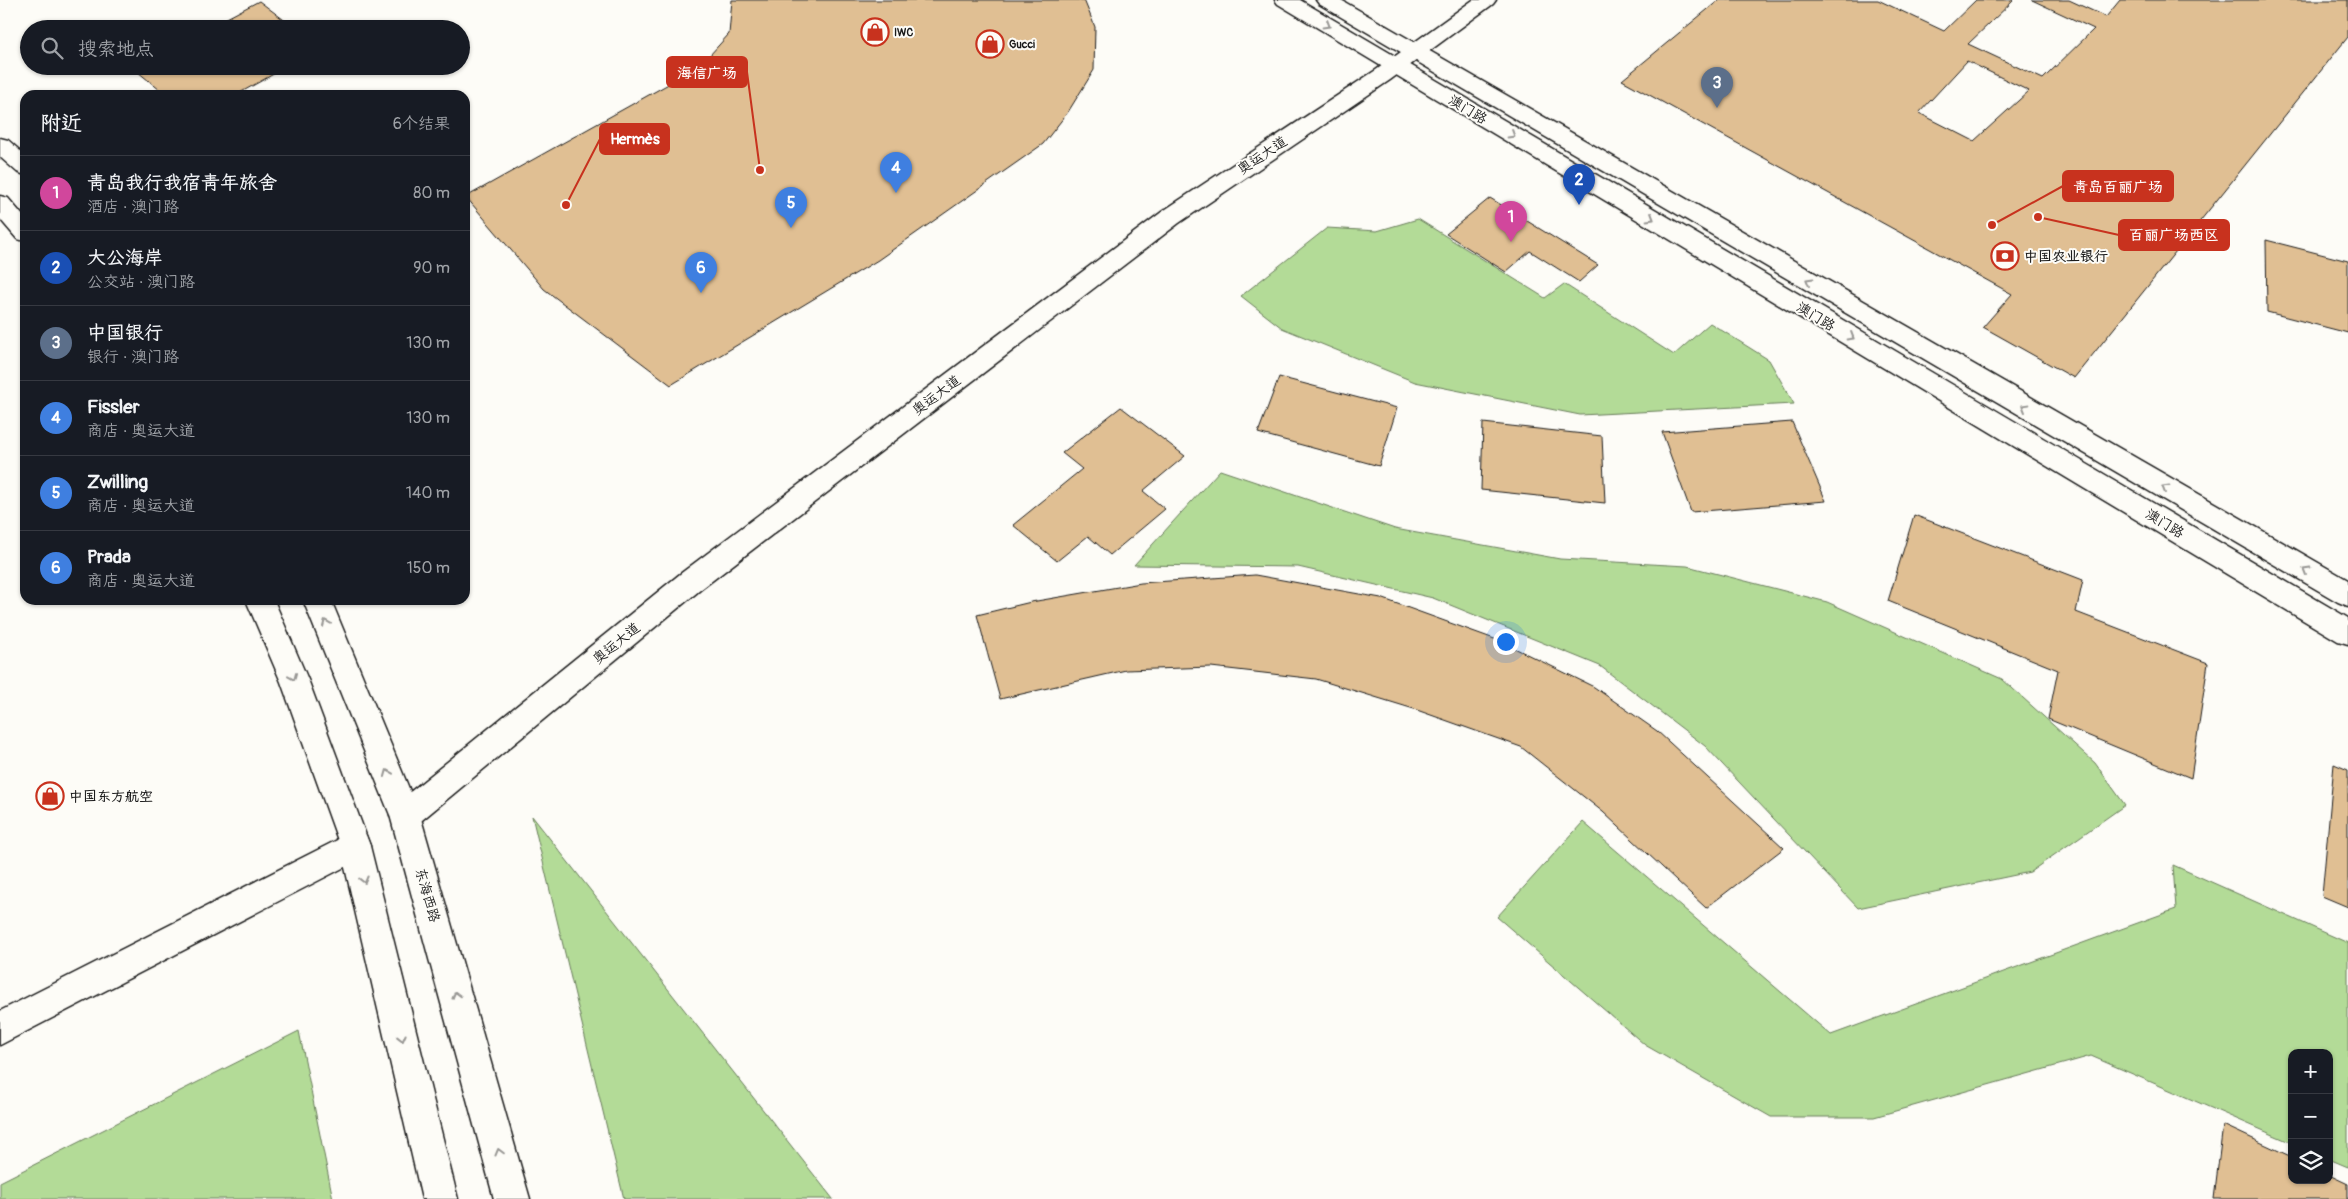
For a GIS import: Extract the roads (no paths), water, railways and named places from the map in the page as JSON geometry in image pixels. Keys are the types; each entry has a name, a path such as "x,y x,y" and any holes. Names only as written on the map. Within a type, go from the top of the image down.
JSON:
{"main road":[{"name":"澳门路","path":"1285,0 1405,59 2348,594"},
{"name":"澳门路","path":"1326,0 1405,59 2348,632"},
{"name":"奥运大道","path":"405,815 690,582 1155,228 1405,59 1486,0"},
{"path":"0,146 20,163"},
{"path":"0,204 20,227"},
{"path":"262,605 295,682 355,846 440,1199"},
{"name":"东海西路","path":"319,605 405,815 512,1199"},
{"path":"0,1029 355,846"}],"place":[{"name":"IWC","path":"875,32"},
{"name":"Gucci","path":"990,44"},
{"name":"中国银行","path":"1717,108"},
{"name":"海信广场","path":"760,170"},
{"name":"Fissler","path":"896,193"},
{"name":"Hermès","path":"566,205"},
{"name":"大公海岸","path":"1579,205"},
{"name":"百丽广场西区","path":"2038,217"},
{"name":"青岛百丽广场","path":"1992,225"},
{"name":"Zwilling","path":"791,228"},
{"name":"青岛我行我宿青年旅舍","path":"1511,242"},
{"name":"中国农业银行","path":"2005,256"},
{"name":"Prada","path":"701,293"},
{"name":"中国东方航空","path":"50,796"}]}
